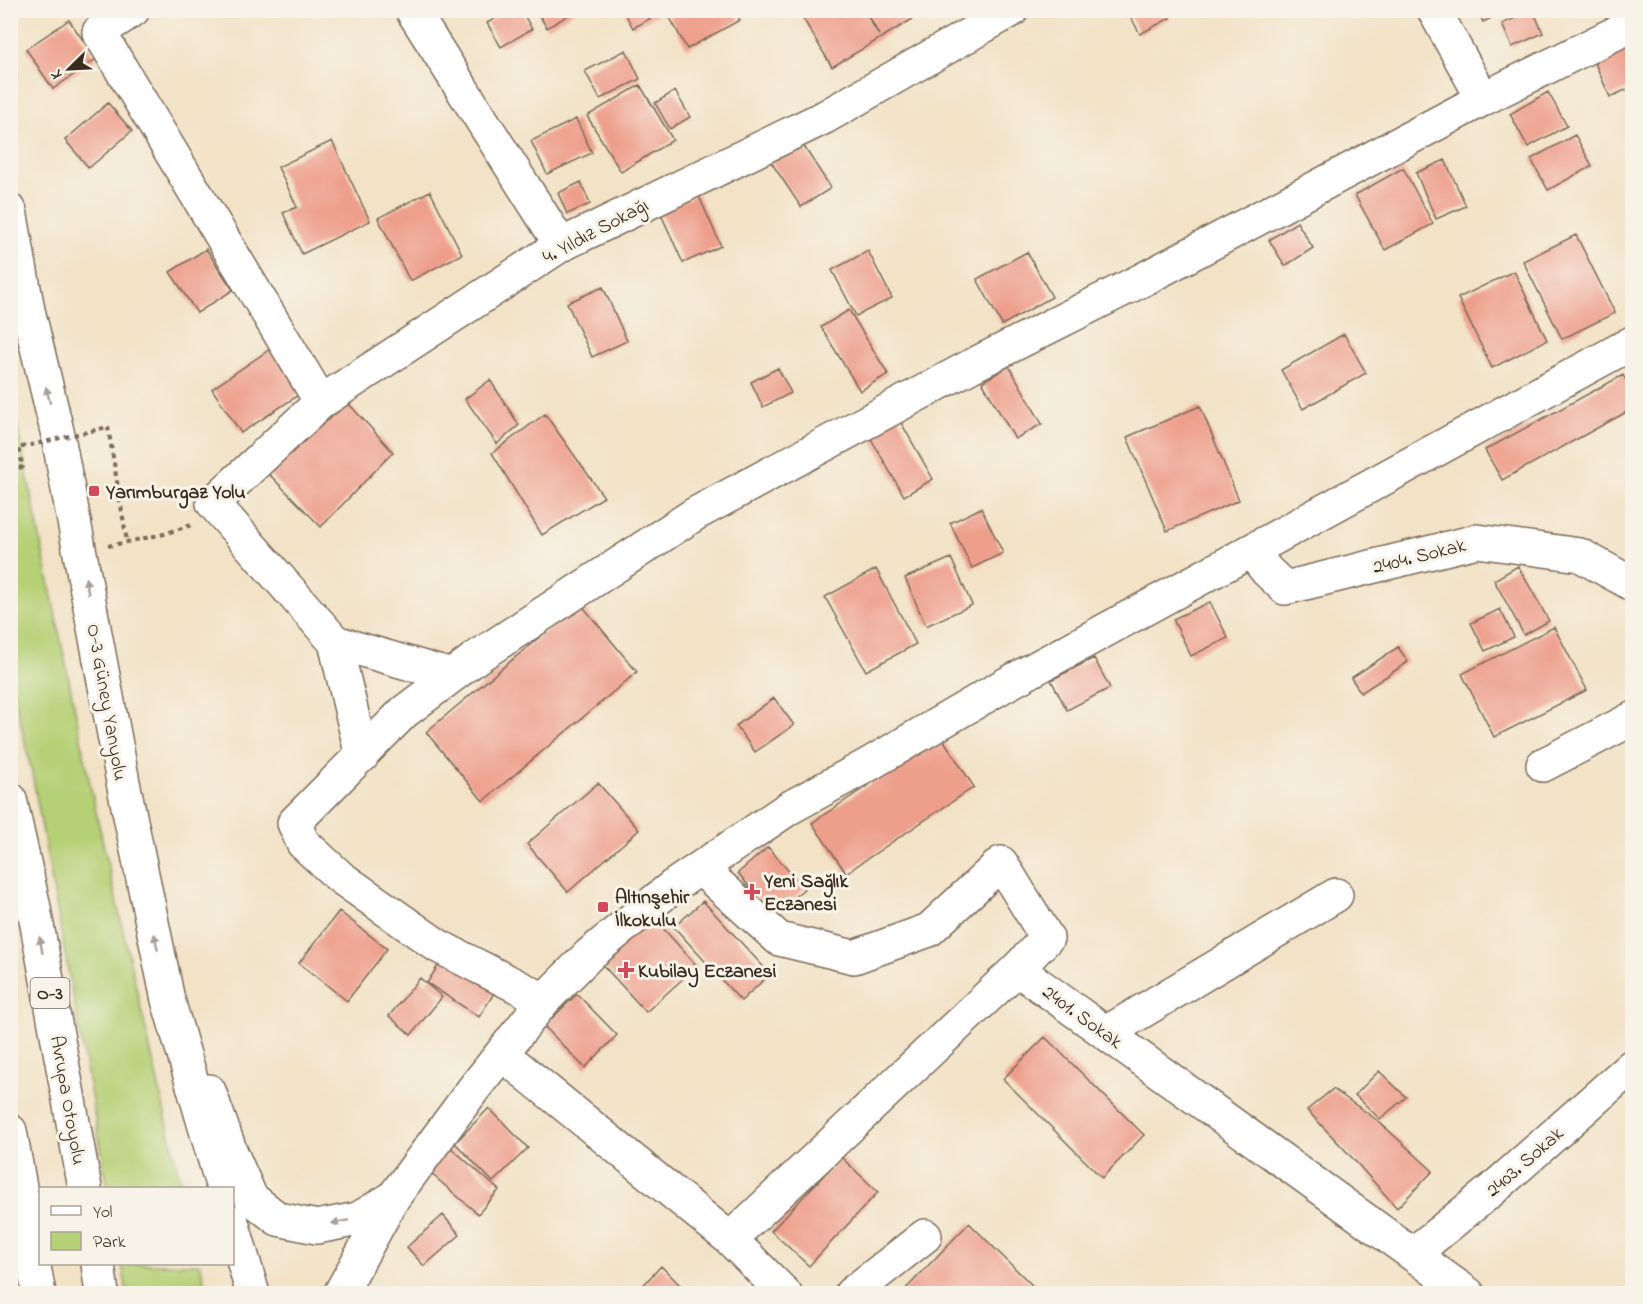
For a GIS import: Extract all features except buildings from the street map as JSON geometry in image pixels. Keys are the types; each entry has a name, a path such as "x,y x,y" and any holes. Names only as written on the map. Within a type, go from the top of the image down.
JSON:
{"main road":[{"path":"134,10 99,32 321,402"},
{"path":"412,10 561,245"},
{"name":"4. Yıldız Sokağı","path":"213,503 321,402 561,245 825,117 1012,10"},
{"path":"1434,10 1483,99"},
{"path":"544,1000 438,946 340,878 303,843 294,823 404,712 477,657 695,514 973,365 1154,274 1483,99 1632,25"},
{"name":"O-3 Güney Yanyolu","path":"10,211 28,310 57,431 123,782 168,1000 223,1187"},
{"path":"340,1293 393,1198 475,1086 544,1000 590,954 672,887 789,808 1003,686 1632,343"},
{"path":"213,503 334,642 362,756"},
{"name":"2404. Sokak","path":"1252,552 1285,588 1477,541 1580,555 1632,584"},
{"path":"334,642 452,676"},
{"path":"1543,765 1632,719"},
{"name":"Avrupa Otoyolu","path":"10,799 35,915 85,1187"},
{"path":"700,868 779,939 854,957 929,930 1001,863 1047,938 1017,969 730,1239"},
{"path":"1106,1033 1336,895"},
{"name":"2401. Sokak","path":"1017,969 1468,1293"},
{"path":"168,1000 205,1081 230,1150 251,1198 278,1219 316,1227 358,1219 393,1198"},
{"path":"501,1054 730,1239 784,1293"},
{"name":"2403. Sokak","path":"1413,1254 1493,1189 1632,1066"},
{"path":"10,1131 39,1293"},
{"path":"234,1229 253,1293"},
{"path":"851,1293 925,1236"},
{"path":"98,1265 102,1293"}],"path":[{"path":"10,470 23,467 18,448 108,427 127,542"},
{"path":"81,551 164,534 191,524 213,503"}],"green space":[{"path":"10,391 95,808 182,1187 108,1187 32,773 11,680"},
{"path":"122,1265 200,1265 208,1293 127,1293"}],"place":[{"name":"Yarımburgaz Yolu","path":"94,491"},
{"name":"Yeni Sağlık Eczanesi","path":"752,892"},
{"name":"Altınşehir İlkokulu","path":"603,907"},
{"name":"Kubilay Eczanesi","path":"626,970"}]}
